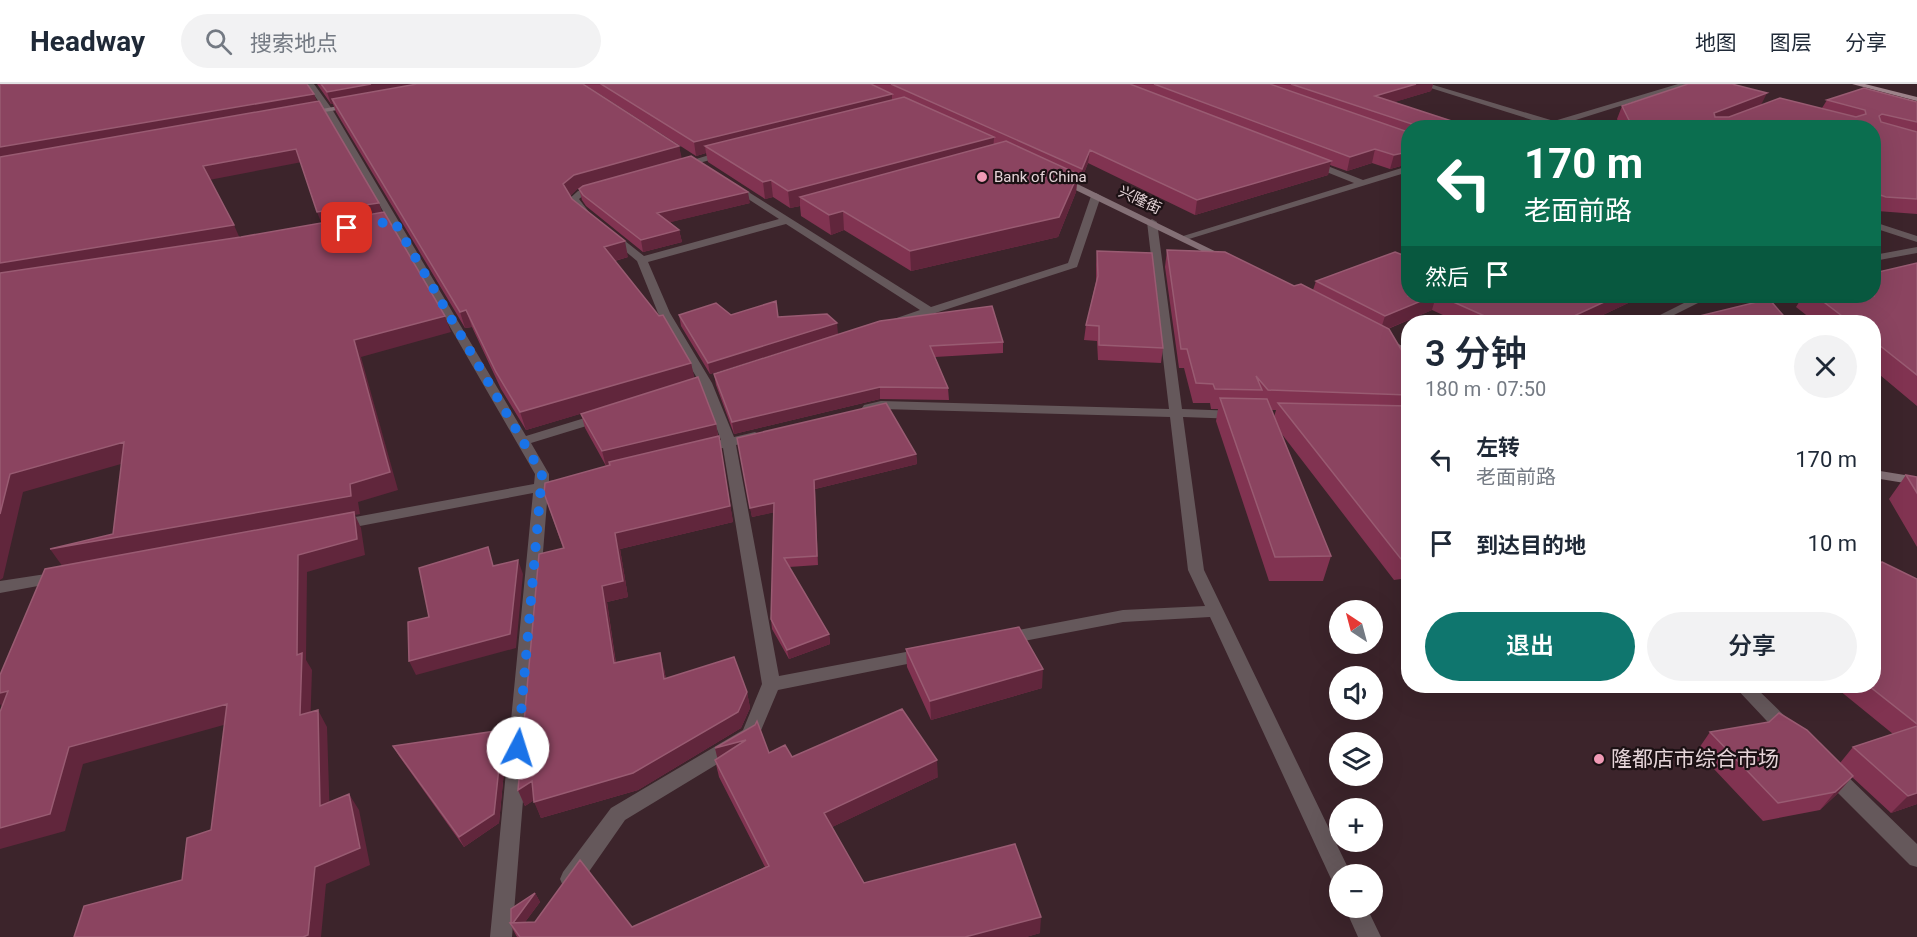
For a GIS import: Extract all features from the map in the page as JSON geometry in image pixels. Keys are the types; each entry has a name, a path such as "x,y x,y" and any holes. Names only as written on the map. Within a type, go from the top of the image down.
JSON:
{"main road":[{"path":"1856,84 1917,99"},
{"path":"1892,84 1917,90"}],"street":[{"path":"310,84 328,109 388,222 524,441 542,474 501,937"},
{"path":"1422,84 1543,120"},
{"path":"1569,120 1686,84"},
{"path":"293,115 362,103"},
{"path":"665,168 741,149"},
{"path":"1308,161 1364,183"},
{"path":"1185,237 1401,171"},
{"name":"兴隆街","path":"1045,173 1185,237 1236,264"},
{"path":"723,179 787,217 929,311"},
{"path":"563,890 618,814 750,735 771,684 729,443 706,383 664,313 642,261 580,210 574,199 581,193 613,183"},
{"path":"884,326 1073,265 1096,196"},
{"path":"642,261 787,217"},
{"path":"1152,222 1196,570 1335,864"},
{"path":"1881,227 1917,239"},
{"path":"1881,257 1917,250"},
{"path":"1667,315 1691,303"},
{"path":"1378,338 1401,350"},
{"path":"859,411 881,405 1257,416"},
{"path":"524,441 615,412"},
{"path":"685,453 772,432"},
{"path":"1881,475 1917,481"},
{"path":"318,529 574,480"},
{"path":"0,587 71,574"},
{"path":"982,643 1123,616 1215,611"},
{"path":"771,684 947,650"},
{"path":"1750,693 1801,743"},
{"path":"1817,759 1917,858"},
{"path":"1361,918 1370,937"}],"building":[{"path":"0,84 307,84 314,94 0,147"},
{"path":"321,84 371,84 327,92"},
{"path":"417,84 583,84 679,146 574,175 563,184 572,199 625,241 604,247 659,316 663,315 691,363 520,412 496,372 466,310 460,312 332,99"},
{"path":"601,84 871,84 892,94 694,142"},
{"path":"891,84 1130,84 1331,161 1197,200 1090,150 1082,169"},
{"path":"1154,84 1270,84 1401,130 1401,154 1394,155 1375,149 1350,157"},
{"path":"1291,84 1416,84 1375,96 1448,120 1401,120"},
{"path":"1688,84 1732,84 1767,93 1714,113 1715,117 1729,117 1780,98 1856,117 1866,114 1865,110 1827,100 1864,88 1917,102 1917,122 1882,114 1879,116 1880,120 1629,120 1622,106"},
{"path":"904,97 994,137 788,191 771,180 763,182 705,146"},
{"path":"319,101 379,203 317,212 296,149 203,166 234,225 0,263 0,157"},
{"path":"1881,122 1917,132 1917,199 1881,195"},
{"path":"1006,141 1078,174 1059,217 910,251 843,211 829,215 800,197"},
{"path":"691,156 748,192 657,213 679,230 641,240 583,195 579,189 583,186"},
{"path":"384,212 445,316 354,340 390,472 350,484 351,496 50,549 113,534 124,442 10,474 0,514 0,273 241,237"},
{"path":"1167,250 1225,252 1294,286 1301,284 1389,329 1401,349 1401,395 1268,390 1256,376 1262,390 1215,389 1213,384 1196,383 1187,349 1181,349"},
{"path":"1097,251 1152,253 1163,348 1099,345 1099,326 1086,325 1098,276"},
{"path":"1395,252 1401,254 1401,303 1416,303 1385,316 1316,281"},
{"path":"1917,263 1917,375 1881,347 1881,315 1841,315 1825,303 1881,303 1881,271"},
{"path":"776,301 778,317 827,314 837,323 708,363 679,315 716,303 731,315"},
{"path":"1456,303 1602,303 1576,315 1482,315"},
{"path":"1753,303 1772,303 1783,315 1704,315"},
{"path":"992,306 1003,342 930,346 948,388 880,387 732,422 714,374 880,321"},
{"path":"698,377 716,424 602,451 581,414"},
{"path":"1220,398 1267,399 1331,556 1275,557"},
{"path":"886,403 916,454 814,480 817,556 784,558 829,634 787,650 771,619 774,503 750,508 737,438"},
{"path":"1278,403 1401,406 1401,559"},
{"path":"719,436 730,506 615,533 623,581 602,586 614,663 660,653 664,679 734,657 747,692 738,712 633,773 534,802 532,781 518,790 539,554 564,548 544,493 545,483 610,465 609,462"},
{"path":"1906,475 1917,477 1917,493"},
{"path":"354,512 357,539 298,555 297,655 302,653 300,715 318,710 320,806 349,794 360,848 315,867 308,935 303,937 74,937 84,906 182,880 187,838 211,830 227,704 69,747 50,814 0,828 0,712 8,691 0,693 0,675 45,569"},
{"path":"488,547 493,566 518,560 510,634 409,661 408,622 429,617 419,568"},
{"path":"1881,563 1917,579 1917,724 1878,693 1881,693"},
{"path":"1019,627 1043,669 930,701 906,649"},
{"path":"902,709 937,760 824,813 864,883 1015,844 1041,917 965,937 520,937 510,923 535,922 580,860 632,927 769,866 715,760 746,740 715,748 755,725 757,721 769,753 785,745 792,757"},
{"path":"1779,713 1807,730 1853,776 1835,792 1778,803 1710,732 1769,722"},
{"path":"1917,726 1917,793 1908,796 1853,747"},
{"path":"503,730 494,814 459,837 393,746"},
{"path":"535,893 513,923 511,923 511,909"}],"place":[{"name":"Bank of China","path":"982,177"},
{"name":"隆都店市综合市场","path":"1599,759"}],"route":[{"path":"347,228 394,221 542,474 518,748"}]}
